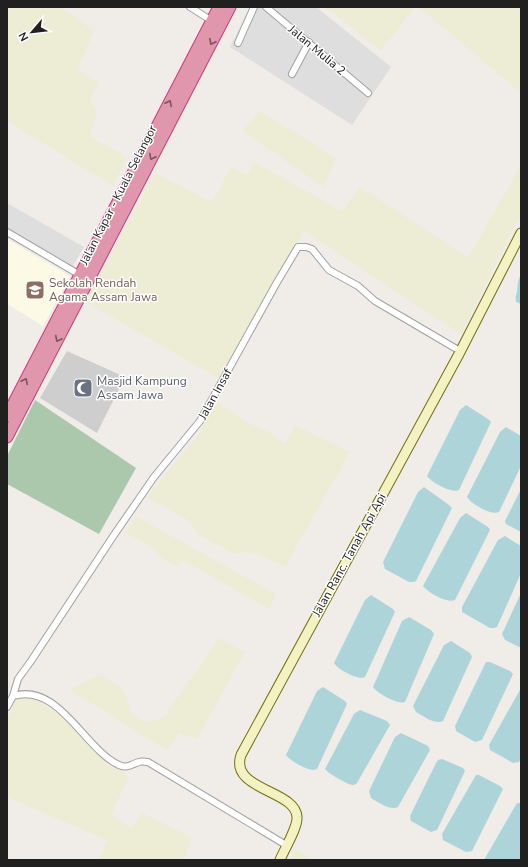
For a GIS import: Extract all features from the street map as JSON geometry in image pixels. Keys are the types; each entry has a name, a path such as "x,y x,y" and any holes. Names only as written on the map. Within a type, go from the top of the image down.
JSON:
{"highway":[{"name":"Jalan Kapar - Kuala Selangor","path":"7,416 219,7"},
{"name":"Jalan Kapar - Kuala Selangor","path":"7,437 230,7"}],"street":[{"path":"190,7 212,21"},
{"path":"238,43 254,7"},
{"name":"Jalan Mulia 2","path":"266,7 309,42 368,94"},
{"path":"292,74 309,42"},
{"path":"7,232 80,275"},
{"name":"Jalan Ranc. Tanah Api Api","path":"280,860 296,823 297,818 295,809 244,776 239,766 241,755 460,351 521,233"},
{"name":"Jalan Insaf","path":"13,696 22,671 31,661 118,529 154,477 200,421 276,284 298,248 306,247 312,249 329,270 358,286 375,301 460,351"},
{"path":"7,707 13,696 24,694 45,700 59,708 93,746 110,760 120,766 125,767 140,762 148,762 286,845"}],"shaded area":[{"path":"250,7 316,7 391,67 352,125 230,47"},
{"path":"7,203 84,247 69,272 7,236"},
{"name":"Sekolah Rendah Agama Assam Jawa","path":"7,239 70,276 43,326 7,304"},
{"name":"Masjid Kampung Assam Jawa","path":"67,351 125,377 97,433 40,398"}],"green space":[{"path":"7,7 61,7 94,31 77,70 98,83 90,99 97,112 89,136 127,157 113,186 7,121"},
{"path":"325,7 415,7 381,50"},
{"path":"419,7 521,7 521,93 495,71"},
{"path":"260,111 336,158 324,187 242,131"},
{"path":"254,162 342,211 360,187 468,258 521,165 521,214 461,334 304,231 220,379 86,302 155,173 212,202 231,167 247,175"},
{"path":"35,400 136,468 99,534 7,484 7,456"},
{"path":"216,401 248,423 269,432 285,444 295,425 350,452 285,567 256,553 244,552 235,554 197,534 190,521 147,497 199,434"},
{"path":"135,516 276,594 269,609 183,560 178,567 156,555 157,550 126,533"},
{"path":"219,638 245,652 197,739 179,733 168,751 70,690 100,674 124,690 130,712 141,720 150,722 156,720 164,717"},
{"path":"18,697 32,699 59,712 70,722 94,750 109,763 121,769 128,778 111,815 132,829 142,813 191,837 184,860 99,860 107,840 7,797 7,719"},
{"path":"294,849 313,860 290,860"}],"water":[{"path":"521,274 521,304 516,302 516,299 518,281"},
{"path":"466,405 491,422 459,490 456,491 447,489 437,484 427,476 460,410"},
{"path":"506,427 521,436 521,466 499,512 496,513 487,511 477,506 467,497 500,432"},
{"path":"424,487 452,508 416,581 409,582 385,569 383,562 418,492"},
{"path":"521,489 521,532 506,524 505,521"},
{"path":"466,513 488,527 490,530 455,600 452,601 443,599 433,594 423,586 460,518"},
{"path":"505,536 521,546 521,573 497,627 490,628 462,612 462,607 498,540"},
{"path":"521,593 521,648 505,640 502,634"},
{"path":"371,595 393,609 395,612 365,677 362,678 353,676 334,663 365,600"},
{"path":"409,617 431,630 434,634 405,702 398,702 388,698 373,687 402,621"},
{"path":"451,641 470,653 472,657 443,721 436,722 429,720 416,712 413,706 444,645"},
{"path":"486,662 490,662 510,671 513,674 482,740 475,742 456,731 455,726"},
{"path":"323,687 345,701 347,704 317,769 314,770 296,763 286,755 317,691"},
{"path":"521,688 521,758 519,762 513,763 490,750 489,745"},
{"path":"360,710 387,721 390,725 357,783 351,785 325,769 354,714"},
{"path":"401,733 428,746 430,750 398,807 391,808 384,806 371,798 369,791 395,737"},
{"path":"442,759 463,768 465,771 437,830 431,832 411,821 410,816 436,763 438,760"},
{"path":"476,775 479,775 503,789 472,851 466,852 443,840 442,834"},
{"path":"517,803 521,803 521,860 484,860"}],"place":[{"name":"Sekolah Rendah Agama Assam Jawa","path":"35,290"},
{"name":"Masjid Kampung Assam Jawa","path":"83,388"}]}
